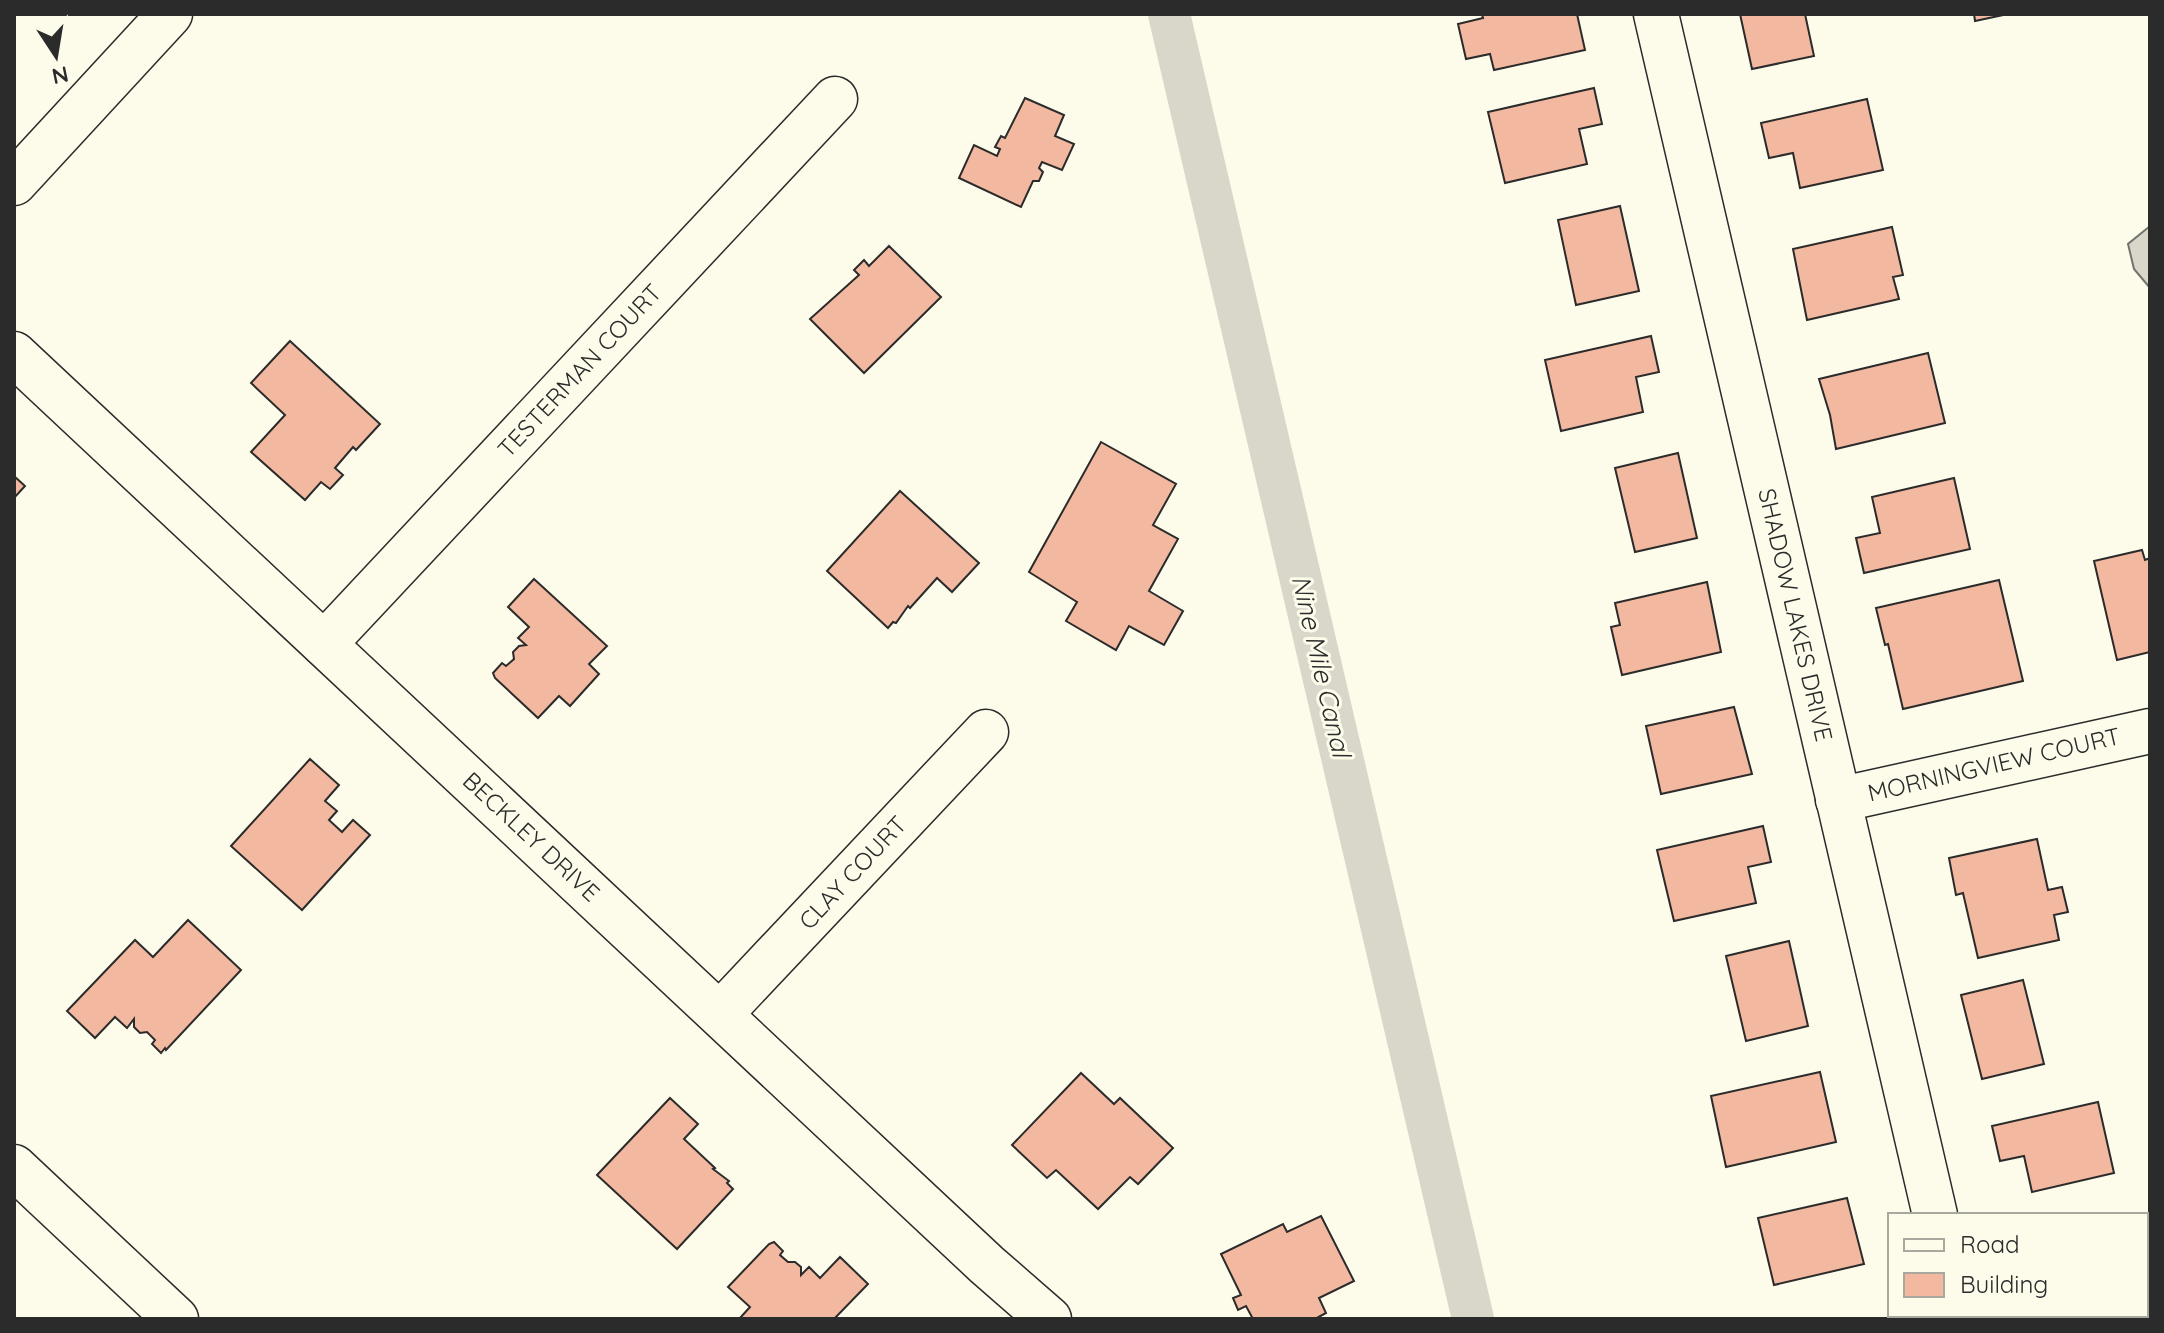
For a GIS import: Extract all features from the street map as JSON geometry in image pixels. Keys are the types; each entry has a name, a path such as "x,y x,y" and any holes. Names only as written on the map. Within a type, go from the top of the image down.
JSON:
{"street":[{"path":"14,183 170,14"},
{"name":"SHADOW LAKES DRIVE","path":"1656,14 1935,1213"},
{"name":"TESTERMAN COURT","path":"324,644 835,99"},
{"name":"BECKLEY DRIVE","path":"14,354 987,1265 1049,1319"},
{"name":"MORNINGVIEW COURT","path":"1838,800 2150,731"},
{"name":"CLAY COURT","path":"720,1014 986,732"},
{"path":"14,1167 176,1319"}],"shaded area":[{"path":"2150,226 2150,288 2134,269 2128,244"}],"building":[{"path":"1482,14 1577,14 1585,50 1494,70 1490,54 1466,59 1458,24 1483,18"},
{"path":"1740,14 1805,14 1814,56 1752,69"},
{"path":"1974,14 2008,14 1975,21"},
{"path":"1594,88 1602,124 1579,129 1587,164 1505,183 1488,112"},
{"path":"1025,98 1064,115 1055,136 1074,144 1062,170 1042,162 1039,168 1043,172 1039,181 1033,181 1021,207 959,178 974,145 997,156 1000,149 995,147 1001,136 1005,138"},
{"path":"1867,99 1883,170 1800,188 1793,153 1769,158 1761,123"},
{"path":"1620,206 1639,291 1576,305 1558,220"},
{"path":"1892,227 1903,275 1893,277 1899,299 1807,320 1793,249"},
{"path":"889,246 941,297 864,373 810,319 859,275 854,270 864,260 869,266"},
{"path":"1651,336 1659,372 1636,377 1643,412 1561,431 1545,360"},
{"path":"290,341 380,424 356,450 353,447 335,468 343,475 330,489 321,482 305,500 251,452 285,415 251,383"},
{"path":"1928,353 1945,423 1836,449 1819,379"},
{"path":"1101,442 1176,484 1153,525 1178,539 1149,591 1183,611 1164,645 1129,626 1116,650 1066,621 1077,602 1029,572"},
{"path":"1678,453 1697,538 1635,552 1615,468"},
{"path":"14,476 25,486 14,498"},
{"path":"1954,478 1970,549 1864,573 1856,538 1880,533 1872,497"},
{"path":"900,491 979,563 952,592 937,578 888,628 827,571"},
{"path":"2142,550 2145,560 2150,558 2150,652 2117,660 2094,561"},
{"path":"534,579 607,646 589,664 599,674 570,706 559,696 538,718 493,673 502,663 506,666 514,659 513,652 519,646 526,645 518,638 529,627 508,607"},
{"path":"1999,580 2023,681 1903,709 1876,608"},
{"path":"1707,582 1721,652 1622,675 1611,627 1620,625 1615,603"},
{"path":"1734,707 1752,774 1661,794 1646,726"},
{"path":"310,759 339,785 325,801 337,811 329,820 342,832 353,820 370,835 302,910 231,846"},
{"path":"1763,826 1771,862 1748,867 1756,903 1674,921 1657,850"},
{"path":"2037,839 2048,890 2062,887 2068,912 2054,915 2059,940 1978,958 1963,893 1956,895 1949,858"},
{"path":"188,920 241,970 166,1050 161,1053 152,1044 155,1040 147,1032 140,1033 134,1027 134,1019 127,1028 115,1017 95,1038 67,1011 135,940 153,957"},
{"path":"1789,941 1808,1026 1746,1041 1726,956"},
{"path":"2023,980 2044,1064 1982,1079 1961,995"},
{"path":"1820,1072 1836,1142 1726,1167 1711,1096"},
{"path":"1081,1073 1114,1104 1120,1098 1173,1148 1138,1184 1130,1177 1098,1209 1056,1170 1047,1178 1012,1145"},
{"path":"670,1098 698,1124 684,1139 729,1181 727,1183 733,1189 677,1249 597,1175"},
{"path":"2098,1102 2114,1173 2032,1192 2024,1156 2000,1161 1992,1126"},
{"path":"1847,1198 1864,1264 1774,1285 1758,1218"},
{"path":"1321,1216 1354,1281 1319,1298 1326,1313 1315,1319 1253,1319 1246,1306 1238,1310 1233,1298 1241,1295 1221,1254 1283,1224 1287,1232"},
{"path":"774,1242 783,1251 780,1255 801,1267 801,1275 809,1267 820,1278 840,1257 868,1284 834,1319 742,1319 750,1307 728,1287"},
{"path":"2036,1317 2075,1317 2067,1319"}],"waterway":[{"name":"Nine Mile Canal","path":"1169,14 1473,1319"}]}
